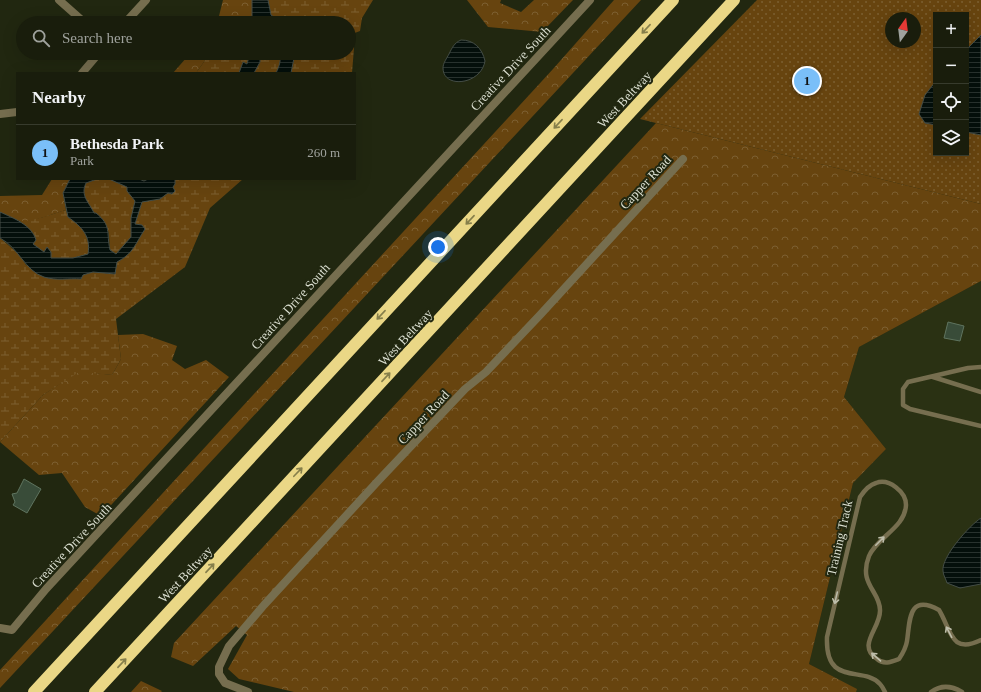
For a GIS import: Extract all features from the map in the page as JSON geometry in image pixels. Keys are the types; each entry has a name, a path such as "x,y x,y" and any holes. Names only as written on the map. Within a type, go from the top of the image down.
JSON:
{"highway":[{"path":"34,692 673,0"},
{"name":"West Beltway","path":"95,692 734,0"}],"street":[{"path":"59,0 77,16"},
{"path":"132,16 146,0"},
{"name":"Creative Drive South","path":"0,628 12,630 46,589 590,0"},
{"path":"83,72 93,60"},
{"path":"0,114 16,112"},
{"name":"Capper Road","path":"248,692 225,683 219,674 219,668 229,646 264,605 378,481 465,389 486,372 540,315 683,159"}],"lane":[{"path":"981,367 968,368 908,382 903,389 903,405 910,409 981,426"},
{"path":"932,376 981,392"},
{"name":"Training Track","path":"885,692 880,684 873,679 845,673 840,670 830,659 827,648 827,637 860,497 867,488 876,482 887,483 897,487 904,496 906,504 902,520 874,547 866,567 866,577 878,601 880,610 879,620 868,640 868,649 880,662 889,663 900,659 907,642 908,620 912,612 918,607 924,605 939,610 949,634 954,640 962,644 973,644 981,640"},
{"path":"931,692 943,686 954,687 962,692"}],"shaded area":[{"path":"252,0 268,0 272,16 252,16"},
{"path":"981,35 981,135 969,133 969,47"},
{"path":"461,40 474,43 482,52 485,61 482,69 477,75 470,79 455,81 449,79 445,75 443,66 454,46"},
{"path":"248,60 260,60 255,72 239,72 243,62 247,64"},
{"path":"280,60 294,60 291,72 276,72"},
{"path":"933,85 933,124 925,123 919,114 925,95"},
{"path":"70,180 94,180 86,183 84,192 86,199 94,213 96,213 104,222 108,230 110,250 116,254 131,237 131,218 135,201 127,191 127,187 111,180 175,180 173,187 175,191 172,194 168,193 160,199 142,202 135,224 142,225 145,229 131,252 117,262 115,274 93,272 83,275 81,279 49,278 37,274 7,242 0,238 0,212 31,230 36,240 33,244 44,252 47,247 51,252 51,258 73,258 88,254 89,248 87,237 81,228 68,217 63,193"},
{"path":"981,281 981,692 856,692 856,689 809,664 853,483 886,449 844,397 859,347"},
{"path":"981,518 981,584 960,588 947,583 943,571 944,565 951,550 970,527"}],"green space":[{"path":"223,0 252,0 252,16 219,16"},
{"path":"268,0 373,0 362,18 360,31 356,32 356,16 271,15"},
{"path":"467,0 501,0 500,3 521,12 534,0 573,0 542,32 488,27"},
{"path":"614,0 641,0 0,688 0,670 553,69"},
{"path":"757,0 981,0 981,204 640,119"},
{"path":"184,60 205,60 197,72 174,72"},
{"path":"205,60 248,60 247,64 243,63 239,72 197,72"},
{"path":"260,60 280,60 276,72 255,72"},
{"path":"294,60 353,60 352,72 291,72"},
{"path":"656,123 981,204 981,281 859,347 844,397 886,449 853,483 809,664 857,689 856,692 294,692 239,679 228,669 247,635 236,626 193,666 171,657 174,643"},
{"path":"51,180 70,180 63,193 66,210 25,221 15,220 0,212 0,196 42,195"},
{"path":"94,180 113,180 127,187 127,191 136,201 131,218 131,238 116,254 110,250 107,228 90,207 84,196 86,183"},
{"path":"175,180 242,180 210,208 185,267 116,319 121,359 112,375 79,372 43,395 0,442 0,238 20,255 26,265 59,279 81,279 83,275 93,272 115,274 117,262 123,259 130,252 145,229 135,224 142,202 160,199 175,184"},
{"path":"66,210 68,217 78,224 85,232 89,247 88,254 73,258 51,258 47,248 44,252 33,244 20,221 38,219"},
{"path":"143,334 177,346 172,360 185,369 206,360 229,377 101,516 85,507 62,473 39,475 0,442 43,395 79,371 112,375 121,359 118,335"},
{"path":"141,681 162,691 131,692"}],"building":[{"path":"948,322 964,326 960,341 944,338"},
{"path":"24,479 41,489 27,513 13,505 15,502 12,494 17,493"}],"place":[{"name":"Bethesda Park","path":"807,81"}]}
